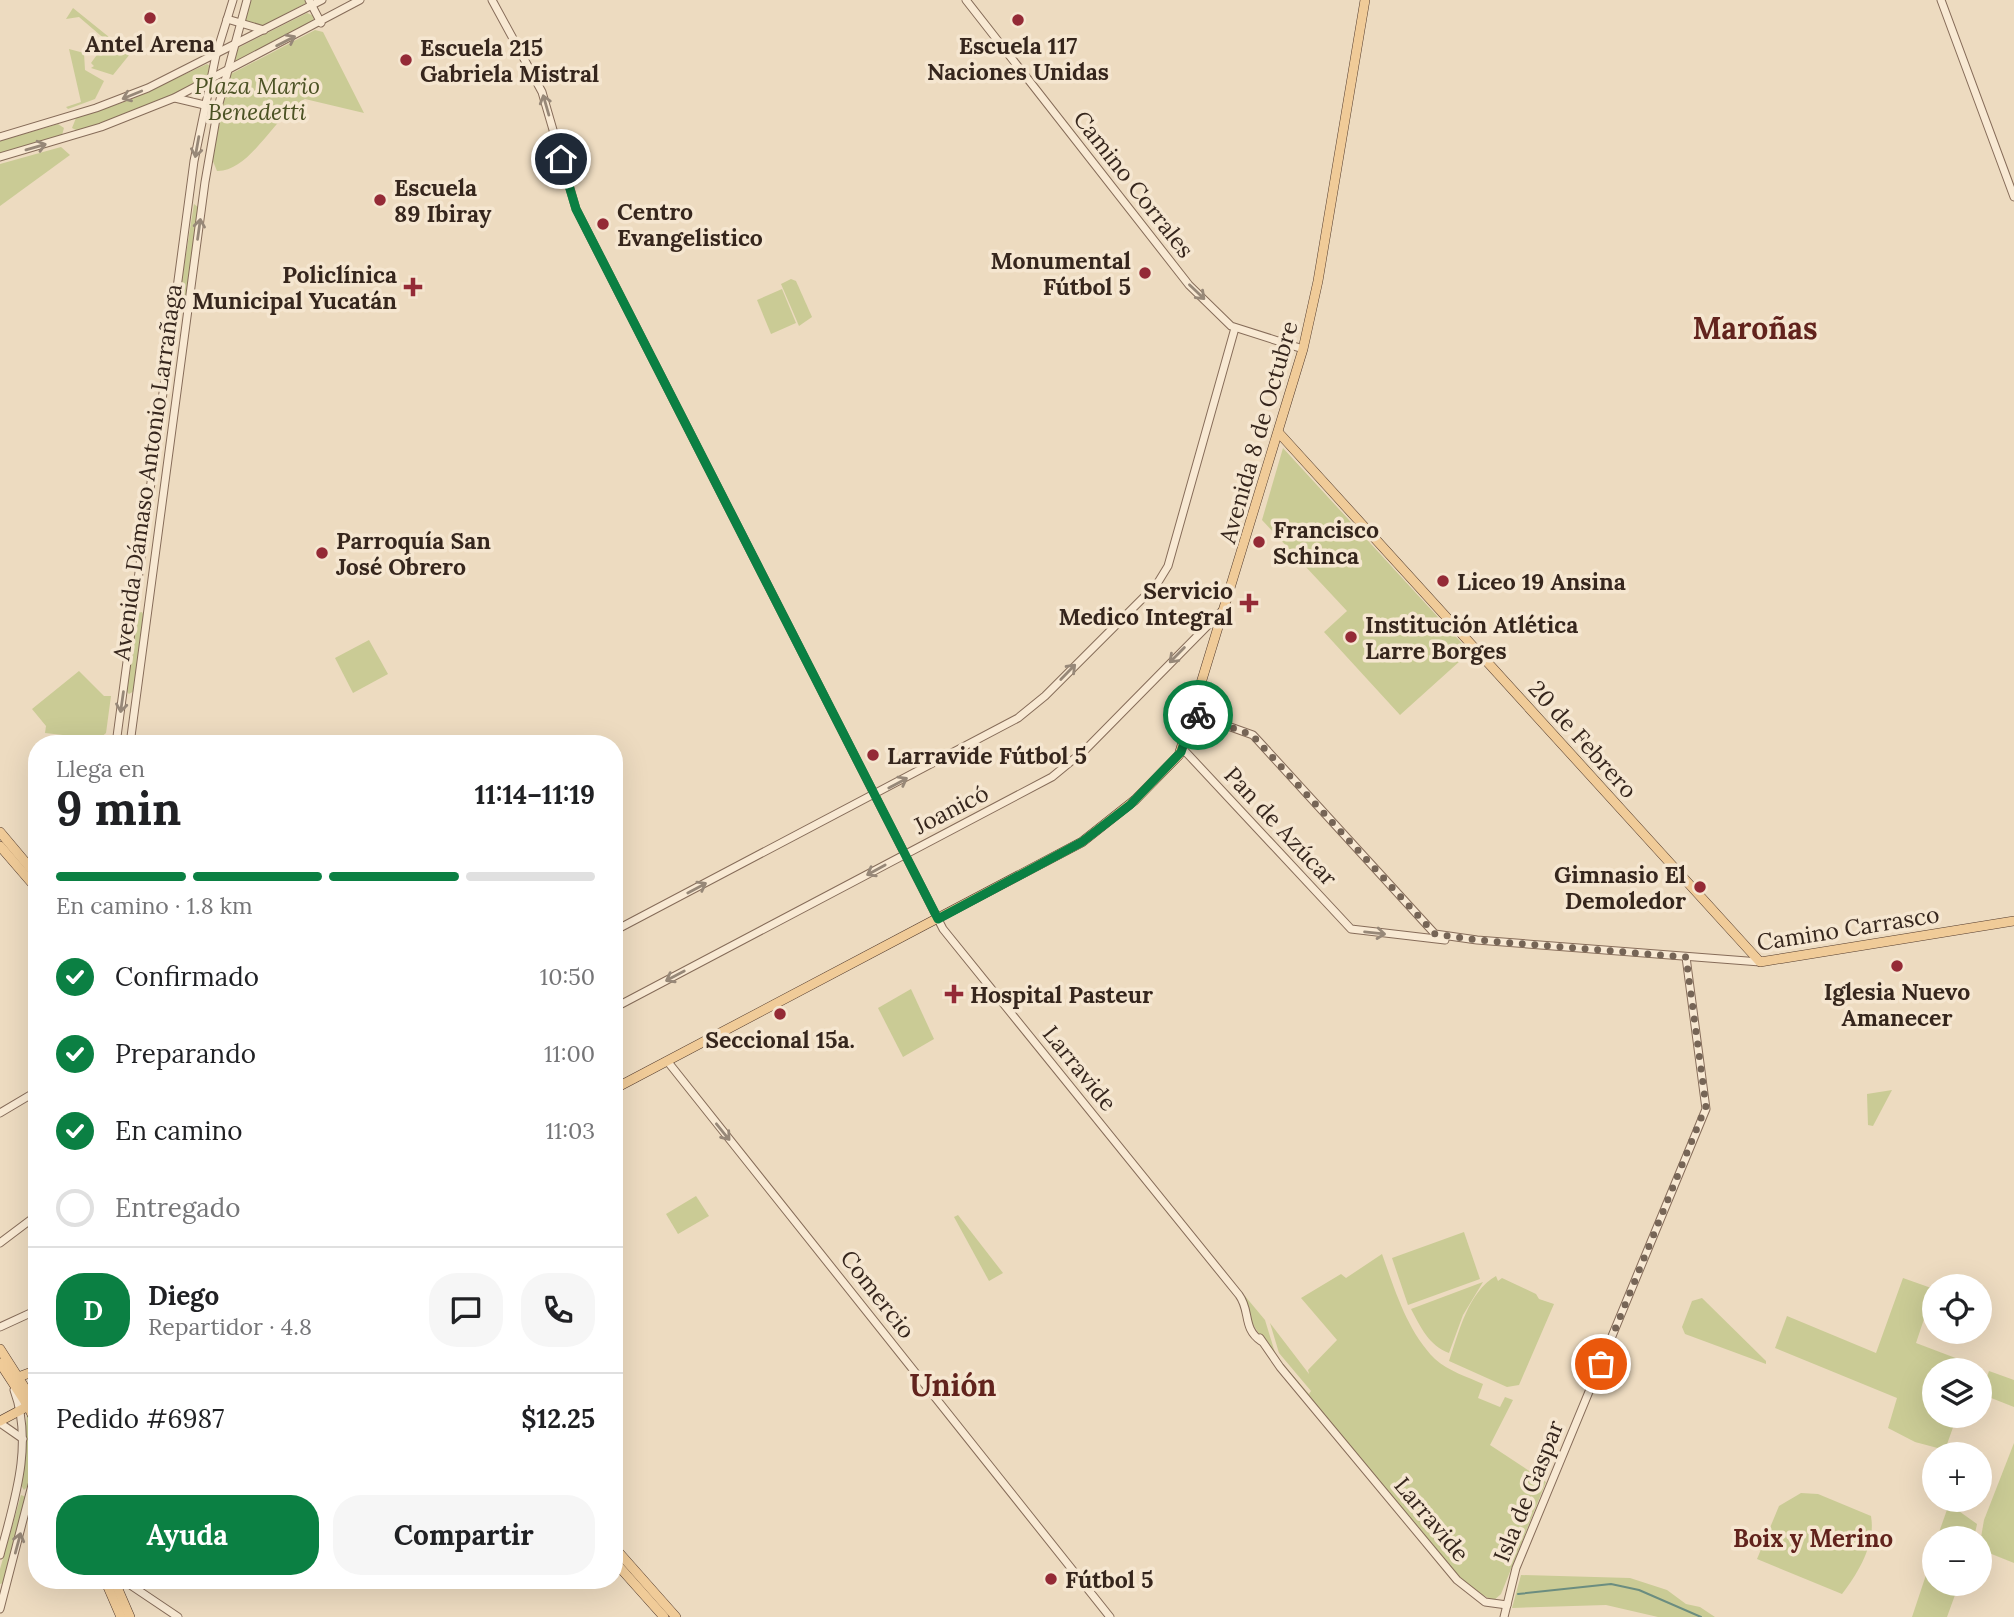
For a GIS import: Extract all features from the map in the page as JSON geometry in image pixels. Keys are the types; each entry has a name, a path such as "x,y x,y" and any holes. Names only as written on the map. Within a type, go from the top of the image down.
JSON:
{"main road":[{"name":"Avenida 8 de Octubre","path":"623,1084 1082,842 1141,795 1183,749 1303,349 1318,281 1365,0"},
{"name":"20 de Febrero","path":"1279,433 1760,962"},
{"path":"0,832 28,865"},
{"path":"0,846 28,879"},
{"name":"Camino Carrasco","path":"1760,962 2014,921"},
{"path":"1745,947 1747,962"},
{"path":"0,1349 28,1398"},
{"path":"0,1363 16,1379"},
{"path":"16,1379 28,1374"},
{"path":"0,1422 28,1407"},
{"path":"623,1557 676,1617"},
{"path":"623,1572 664,1617"},
{"path":"109,1589 121,1617"},
{"path":"118,1589 130,1617"}],"street":[{"name":"Avenida Dámaso Antonio Larrañaga","path":"117,735 176,291 205,105 216,55 233,0"},
{"name":"Avenida Dámaso Antonio Larrañaga","path":"131,735 218,108 232,46 247,0"},
{"path":"0,137 123,99 216,55 311,3 322,0"},
{"path":"0,157 101,127 174,98 321,23 360,0"},
{"name":"Larravide","path":"492,0 542,92 576,209 938,919 958,950 1239,1295 1245,1305 1249,1331 1261,1341 1461,1584 1485,1602 1507,1605"},
{"name":"Camino Corrales","path":"966,0 1183,279 1235,328 1303,349"},
{"path":"1941,0 2014,197"},
{"path":"311,3 321,23"},
{"path":"227,19 264,30"},
{"path":"174,98 218,108"},
{"path":"623,926 875,796 1018,718 1045,696 1157,584 1166,570 1235,328"},
{"path":"1152,583 1166,570"},
{"name":"Joanicó","path":"623,1003 1052,778 1086,749 1226,607"},
{"name":"Camino Carrasco","path":"1194,714 1252,735 1435,934 1477,940"},
{"name":"Pan de Azúcar","path":"1183,749 1351,929"},
{"name":"Camino Carrasco","path":"1351,929 1422,938 1760,962"},
{"name":"Isla de Gaspar","path":"1504,1617 1516,1568 1706,1109 1686,957"},
{"name":"Comercio","path":"668,1062 1110,1617"},
{"path":"0,1113 28,1096"},
{"path":"0,1243 28,1221"},
{"path":"0,1327 28,1314"},
{"path":"16,1379 28,1398"},
{"path":"0,1555 16,1491 28,1420"},
{"path":"0,1422 23,1439"},
{"path":"16,1491 28,1494"},
{"path":"0,1609 28,1503"},
{"path":"136,1589 178,1617"}],"green space":[{"path":"250,0 306,0 306,3 264,26 245,21"},
{"path":"73,8 130,54 113,75 91,68 94,66 91,63 107,41 79,17 66,19"},
{"path":"307,13 314,16 313,23 232,65 236,49"},
{"name":"Plaza Mario Benedetti","path":"315,30 323,32 364,113 305,99 294,106 241,162 229,169 217,171 212,159 229,75"},
{"path":"69,49 84,53 85,70 104,81 95,99 68,109 66,107 81,102"},
{"path":"207,64 210,66 207,78 157,103 78,131 72,128 76,118 127,101"},
{"path":"58,124 64,128 62,135 0,154 0,141"},
{"path":"61,147 70,155 0,206 0,164"},
{"path":"194,204 199,208 187,297 183,301 179,298"},
{"path":"791,279 796,281 812,317 799,326 781,284"},
{"path":"782,289 796,323 771,334 757,300"},
{"path":"1283,448 1470,652 1400,715 1324,632 1347,611 1262,520"},
{"path":"142,612 144,616 134,691 129,694 126,691 137,613"},
{"path":"369,640 388,674 353,693 335,658"},
{"path":"79,671 104,696 111,696 104,735 45,733 46,726 32,709"},
{"path":"911,989 934,1039 903,1057 878,1008"},
{"path":"1892,1090 1873,1126 1868,1125 1867,1094"},
{"path":"696,1196 709,1216 678,1234 666,1214"},
{"path":"958,1215 1003,1273 989,1281 954,1217"},
{"path":"1464,1232 1480,1279 1408,1305 1392,1258"},
{"path":"1382,1254 1409,1323 1425,1348 1440,1363 1483,1384 1478,1398 1500,1407 1505,1397 1513,1400 1490,1445 1546,1482 1501,1594 1493,1601 1468,1586 1454,1571 1275,1358 1252,1323 1245,1296 1265,1320 1276,1356 1309,1394 1311,1391 1279,1353 1270,1323 1309,1374 1308,1370 1337,1340 1301,1298 1341,1274 1346,1278"},
{"path":"1496,1276 1498,1281 1502,1278 1536,1294 1539,1299 1554,1304 1519,1385 1507,1387 1449,1361 1471,1302 1486,1283"},
{"path":"1903,1278 1922,1285 1922,1325 1916,1343 1956,1358 1922,1358 1922,1428 1953,1428 1948,1442 1922,1444 1888,1428 1897,1398 1775,1348 1787,1316 1876,1353"},
{"path":"1483,1282 1463,1315 1449,1353 1436,1346 1426,1335 1411,1309"},
{"path":"1702,1298 1766,1364 1685,1334 1682,1327 1692,1301"},
{"path":"1992,1372 2014,1380 2014,1407 1992,1398"},
{"path":"27,1414 28,1485 24,1490 21,1485"},
{"path":"2014,1443 2014,1563 1992,1554 1992,1526 1983,1526 1987,1512 1992,1512 1992,1499"},
{"path":"1801,1493 1818,1494 1871,1516 1868,1547 1860,1567 1842,1594 1757,1559 1779,1506"},
{"path":"21,1495 26,1497 4,1583 0,1584 0,1569"},
{"path":"1946,1512 1960,1512 1977,1524 1977,1526 1941,1526"},
{"path":"1521,1575 1630,1578 1667,1590 1686,1604 1700,1607 1715,1617 1658,1617 1606,1605 1512,1608"},
{"path":"1922,1587 1922,1596 1955,1596 1947,1617 1912,1617"}],"waterway":[{"path":"1518,1594 1611,1584 1639,1590 1701,1617"}],"way so far":[{"path":"1198,715 1252,735 1435,934 1477,940 1686,957 1706,1106 1601,1364"}],"place":[{"name":"Antel Arena","path":"150,18"},
{"name":"Escuela 117 Naciones Unidas","path":"1018,20"},
{"name":"Escuela 215 Gabriela Mistral","path":"406,60"},
{"name":"Escuela 89 Ibiray","path":"380,200"},
{"name":"Centro Evangelistico","path":"603,224"},
{"name":"Monumental Fútbol 5","path":"1145,273"},
{"name":"Policlínica Municipal Yucatán","path":"413,287"},
{"name":"Francisco Schinca","path":"1259,542"},
{"name":"Parroquía San José Obrero","path":"322,553"},
{"name":"Liceo 19 Ansina","path":"1443,581"},
{"name":"Servicio Medico Integral","path":"1249,603"},
{"name":"Institución Atlética Larre Borges","path":"1351,637"},
{"name":"Larravide Fútbol 5","path":"873,755"},
{"name":"Gimnasio El Demoledor","path":"1700,887"},
{"name":"Iglesia Nuevo Amanecer","path":"1897,966"},
{"name":"Hospital Pasteur","path":"954,994"},
{"name":"Seccional 15a.","path":"780,1014"},
{"name":"Fútbol 5","path":"1051,1579"}],"district":[{"name":"Maroñas","path":"1755,328"},
{"name":"Unión","path":"953,1385"},
{"name":"Boix y Merino","path":"1813,1538"}],"route":[{"path":"561,159 576,209 938,919 1082,842 1110,821 1146,790 1179,755 1194,714 1198,715"}]}
